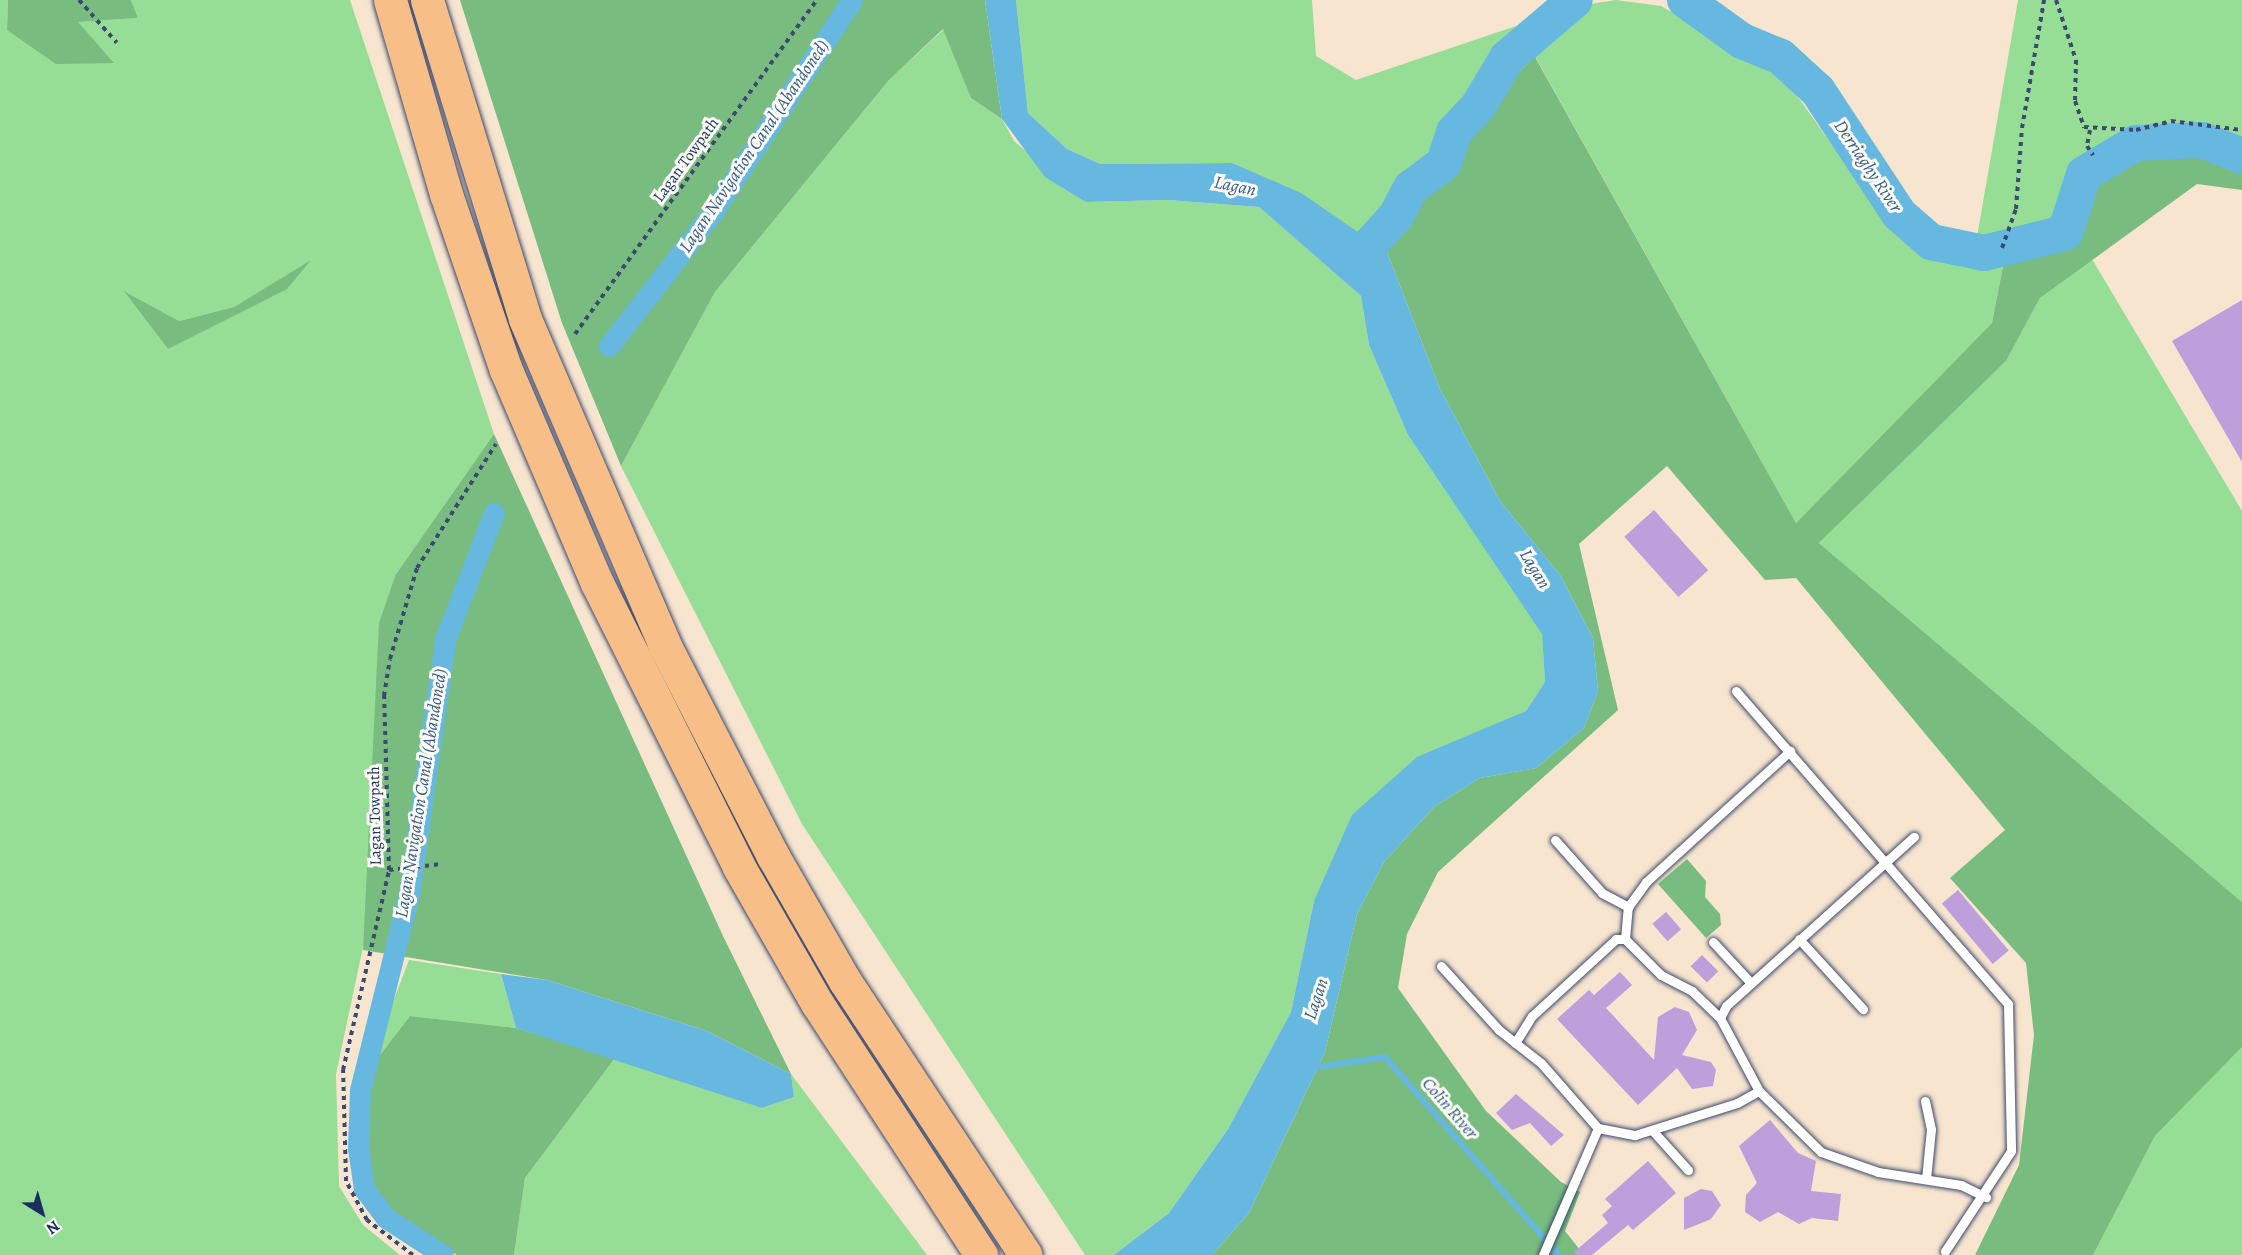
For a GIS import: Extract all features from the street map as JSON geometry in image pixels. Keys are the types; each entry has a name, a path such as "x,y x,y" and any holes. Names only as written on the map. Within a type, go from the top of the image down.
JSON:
{"highway":[{"path":"390,0 446,194 506,370 597,583 738,867 817,1003 981,1255"},
{"path":"427,0 525,319 664,644 772,856 845,981 1026,1255"}],"lane":[{"path":"1736,691 1888,861 2008,1004 2011,1151 1986,1197 1945,1251"},
{"path":"1625,939 1628,907 1646,882 1790,752"},
{"path":"1720,1018 1751,983 1914,837"},
{"path":"1555,840 1602,892 1628,907"},
{"path":"1515,1043 1532,1016 1616,939 1625,939 1661,975 1692,991 1720,1018 1759,1091 1838,1162 1961,1185 1986,1197"},
{"path":"1799,939 1863,1009"},
{"path":"1713,942 1751,983"},
{"path":"1441,966 1515,1043 1541,1063 1598,1128 1635,1135 1737,1103 1759,1091"},
{"path":"1925,1101 1931,1129 1926,1179"},
{"path":"1543,1255 1598,1128"},
{"path":"1652,1130 1688,1170"}],"path":[{"path":"79,0 117,43"},
{"name":"Lagan Towpath","path":"575,334 817,0"},
{"path":"2001,248 2016,209 2022,128 2044,0"},
{"path":"2056,0 2076,60 2077,115 2090,130 2136,130 2171,122 2242,130"},
{"path":"2090,130 2087,146 2093,155"},
{"name":"Lagan Towpath","path":"413,1255 367,1220 346,1181 343,1070 389,870 384,696 390,659 417,568 496,444"},
{"path":"389,870 442,864"}],"green space":[{"path":"0,0 8,0 7,30 113,62 77,22 138,18 131,0 350,0 494,434 396,574 365,938 336,1074 339,1186 363,1225 400,1255 0,1255","holes":["309,261 168,349 126,292 179,321 234,307"]},
{"path":"8,0 131,0 138,18 78,22 114,63 56,64 7,30"},
{"path":"460,0 985,0 1002,119 971,98 943,29 889,80 715,292 621,466 562,323"},
{"path":"1016,0 1312,0 1316,56 1356,80 1516,26 1366,241 1349,226 1232,163 1100,164 1067,149 1028,113"},
{"path":"1616,0 1661,6 1783,76 1889,225 1929,257 2004,261 1992,323 1796,523 1536,58 1515,76 1514,63 1584,5"},
{"path":"2018,0 2242,0 2242,147 2206,132 2134,137 2081,160 2056,228 1996,240 1977,237"},
{"path":"944,29 971,98 1002,119 1014,141 1086,202 1168,200 1259,207 1361,296 1369,345 1408,435 1542,633 1545,682 1526,711 1483,731 1314,901 1291,1012 1228,1129 1169,1213 1114,1255 1085,1255 802,824 621,466 715,292 889,80"},
{"path":"1535,57 1796,523 1992,323 2004,261 2075,237 2083,196 2100,172 2149,153 2206,150 2242,169 2242,190 2197,184 2040,298 2006,361 1819,543 2242,902 2242,1047 2155,1136 2093,1255 1975,1255 2019,1165 2034,1035 2026,963 1950,878 2005,830 1796,578 1765,580 1667,466 1579,544 1618,710 1438,872 1407,934 1398,988 1486,1111 1561,1182 1580,1192 1565,1231 1584,1255 1212,1255 1249,1213 1325,1052 1357,914 1384,862 1435,806 1480,778 1536,768 1584,728 1598,691 1593,638 1560,575 1500,501 1440,389 1387,252 1515,76"},
{"path":"2092,259 2242,511 2242,902 1819,543 2006,361 2040,298"},
{"path":"311,260 287,289 168,349 124,291 179,321 234,307"},
{"path":"494,434 723,936 791,1074 707,1031 547,980 363,950 379,623 396,574"},
{"path":"1687,859 1706,881 1705,897 1720,914 1721,925 1706,938 1658,884"},
{"path":"409,960 501,974 516,1028 410,1016 366,1073"},
{"path":"410,1016 516,1028 615,1058 525,1178 514,1255 457,1255 385,1210 369,1183 366,1073"},
{"path":"2242,1047 2242,1255 2093,1255 2155,1136"},
{"path":"615,1058 762,1108 794,1097 791,1074 927,1255 514,1255 525,1178"}],"water":[{"name":"Lagan","path":"985,0 1016,0 1028,113 1067,149 1100,164 1232,163 1301,193 1387,252 1440,389 1500,501 1560,575 1593,638 1598,691 1584,728 1536,768 1480,778 1435,806 1384,862 1357,914 1325,1052 1249,1213 1212,1255 1114,1255 1169,1213 1228,1129 1291,1012 1314,901 1352,815 1417,757 1526,711 1545,682 1542,634 1408,435 1369,345 1361,296 1259,207 1168,200 1086,202 1045,177 1002,119"},
{"path":"501,974 547,980 707,1031 791,1074 794,1097 762,1108 516,1028"}],"building":[{"path":"2242,300 2242,462 2172,341"},
{"path":"1654,510 1708,570 1678,597 1624,537"},
{"path":"1958,890 2009,951 1993,964 1942,903"},
{"path":"1666,912 1681,929 1668,941 1652,924"},
{"path":"1702,955 1718,971 1707,983 1691,966"},
{"path":"1620,972 1632,985 1606,1008 1654,1060 1658,1017 1675,1007 1689,1012 1697,1030 1682,1055 1711,1062 1716,1070 1713,1086 1692,1089 1677,1068 1638,1105 1557,1019 1589,990 1594,995"},
{"path":"1516,1094 1564,1135 1551,1146 1530,1123 1512,1130 1496,1113"},
{"path":"1770,1120 1798,1153 1816,1161 1811,1191 1841,1194 1838,1221 1812,1218 1799,1224 1778,1212 1760,1222 1745,1212 1746,1195 1757,1183 1739,1146"},
{"path":"1648,1161 1676,1193 1633,1230 1628,1225 1592,1255 1577,1255 1574,1252 1608,1223 1602,1215 1612,1206 1605,1199"},
{"path":"1701,1189 1712,1191 1721,1205 1711,1219 1684,1230 1684,1198"}],"waterway":[{"name":"Lagan Navigation Canal (Abandoned)","path":"609,346 712,213 852,0"},
{"name":"Derriaghy River","path":"1358,258 1396,216 1411,188 1444,163 1454,132 1479,105 1507,58 1575,0"},
{"name":"Derriaghy River","path":"1685,0 1742,41 1781,57 1818,91 1899,214 1931,242 1984,253 2065,233 2084,174 2136,143 2202,140 2242,156"},
{"name":"Lagan Navigation Canal (Abandoned)","path":"443,1255 386,1218 364,1189 358,1148 360,1090 409,894 445,640 494,513"},
{"name":"Colin River","path":"1311,1068 1385,1057 1559,1255"}]}
